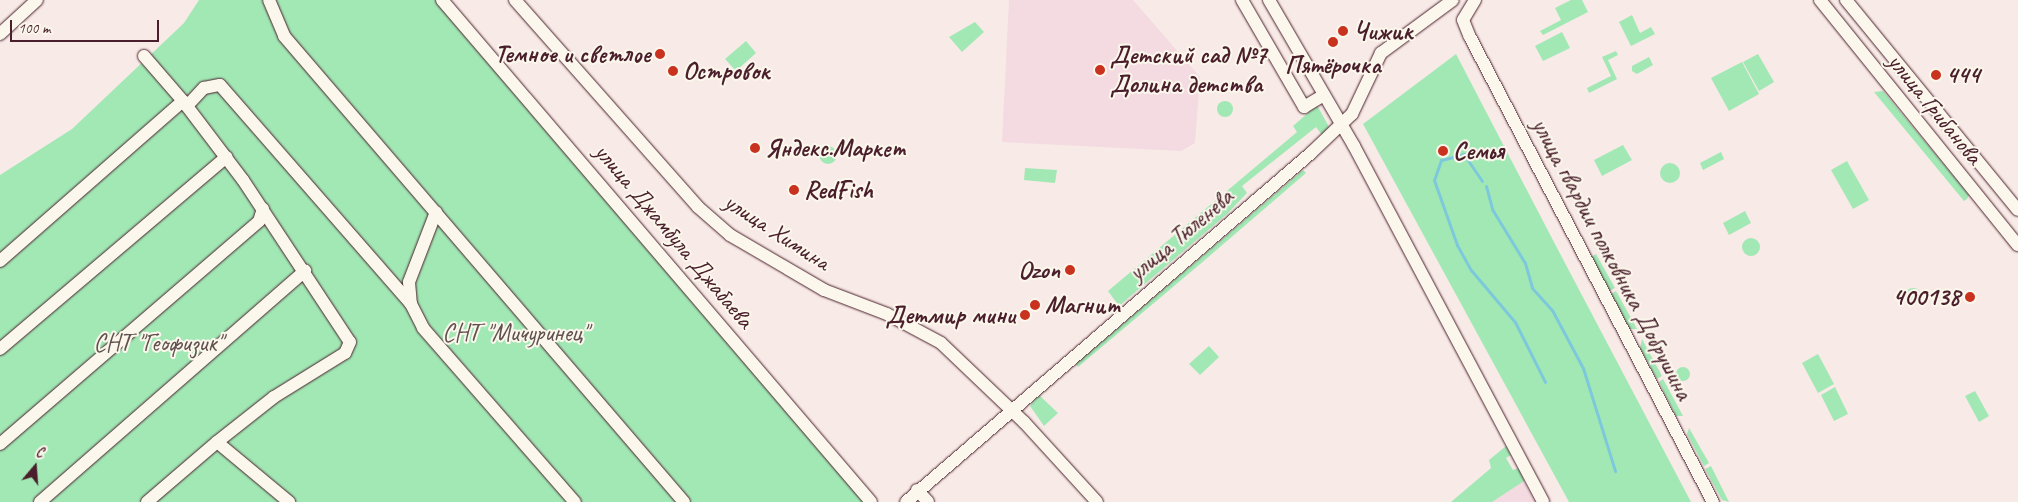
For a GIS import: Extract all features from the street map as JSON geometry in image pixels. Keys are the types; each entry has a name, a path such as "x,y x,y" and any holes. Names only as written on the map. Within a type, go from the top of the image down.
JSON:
{"street":[{"path":"0,34 37,0"},
{"path":"269,0 284,36 684,502"},
{"name":"улица Джамбула Джабаева","path":"442,0 871,502"},
{"name":"улица Химина","path":"515,0 698,207 730,235 824,290 887,314 941,343 1011,410 1097,502"},
{"path":"1242,0 1304,107 1324,95"},
{"path":"1269,0 1342,124 1543,502"},
{"name":"улица Тюленева","path":"906,502 917,490 1342,124 1352,114 1381,53 1453,0"},
{"name":"улица гвардии полковника Добрушина","path":"1475,0 1463,20 1470,37 1713,502"},
{"name":"улица Грибанова","path":"1820,0 2018,245"},
{"name":"улица Грибанова","path":"1846,0 2018,210"},
{"path":"144,56 185,104 226,157 263,209 350,342 345,353 274,397 217,442 147,502"},
{"path":"0,261 204,88 220,85 411,304 423,328 575,502"},
{"path":"0,349 226,157"},
{"path":"0,444 259,221 263,209"},
{"path":"411,304 409,282 436,212"},
{"path":"40,502 304,271"},
{"path":"217,442 290,502"},
{"path":"917,490 928,502"}],"shaded area":[{"name":"Детский сад №7 Долина детства","path":"1009,0 1133,0 1200,77 1195,143 1181,151 1002,142"},
{"path":"1524,481 1535,502 1492,502 1515,483"}],"green space":[{"name":"СНТ \"Мичуринец\"","path":"199,0 450,0 876,502 0,502 0,175 72,129 184,23"},
{"path":"1571,0 1582,0 1588,12 1543,35 1540,31 1561,20 1555,8"},
{"path":"1632,15 1640,33 1651,27 1655,34 1631,46 1619,22"},
{"path":"975,22 984,32 962,52 949,37"},
{"path":"1562,32 1570,48 1543,61 1535,46"},
{"path":"746,41 756,53 736,71 725,59"},
{"path":"1616,51 1618,55 1608,60 1617,79 1589,93 1587,88 1611,76 1602,57"},
{"path":"1456,54 1691,502 1569,502 1363,124"},
{"path":"1758,54 1774,82 1759,91 1743,62"},
{"path":"1649,57 1653,65 1637,74 1632,71 1632,66"},
{"path":"1742,62 1759,94 1729,111 1711,78"},
{"path":"1883,91 1969,195 1967,199 1964,201 1874,92"},
{"path":"1225,101 1233,109 1225,117 1217,109"},
{"path":"1317,105 1329,127 1322,135 1316,127 1242,186 1247,193 1227,214 1119,306 1108,291 1297,132 1293,126"},
{"path":"1623,145 1632,160 1602,176 1594,160"},
{"path":"828,146 834,149 837,155 834,161 828,164 822,161 819,155 822,149"},
{"path":"1721,152 1724,159 1703,170 1700,163"},
{"path":"1847,161 1869,200 1853,209 1831,170"},
{"path":"1670,163 1677,166 1680,173 1677,180 1670,183 1663,180 1660,173 1663,166"},
{"path":"1025,168 1057,170 1055,183 1024,180"},
{"path":"1303,170 1306,173 1078,367 1076,364"},
{"path":"1745,211 1751,223 1729,235 1723,223"},
{"path":"1751,238 1759,243 1760,247 1755,255 1751,256 1743,251 1742,247 1747,239"},
{"path":"1596,254 1615,288 1609,291 1591,257"},
{"path":"1913,288 1921,296 1913,304 1905,296"},
{"path":"1616,291 1637,329 1629,329 1611,294"},
{"path":"1642,339 1662,376 1657,379 1640,348"},
{"path":"1209,346 1219,357 1200,375 1189,364"},
{"path":"1818,354 1834,384 1818,393 1802,363"},
{"path":"1680,367 1686,367 1690,374 1686,381 1680,381 1676,377 1676,371"},
{"path":"1663,379 1683,416 1676,416 1659,382"},
{"path":"1835,387 1848,414 1834,421 1821,395"},
{"path":"1975,391 1989,416 1979,422 1965,396"},
{"path":"1039,395 1058,413 1044,426 1030,406"},
{"path":"1689,428 1709,463 1704,466 1687,434"},
{"path":"1506,446 1511,455 1506,458 1513,470 1521,467 1524,481 1492,502 1451,502 1491,468 1489,460"},
{"path":"1711,466 1729,502 1722,500 1705,469"}],"waterway":[{"path":"1482,181 1464,154 1441,160 1434,180 1457,245 1471,270 1515,322 1545,382"},
{"path":"1486,186 1492,209 1525,263 1532,288 1552,310 1583,368 1615,471"}],"place":[{"name":"Чижик","path":"1343,31"},
{"name":"Пятёрочка","path":"1333,42"},
{"name":"Темное и светлое","path":"660,54"},
{"name":"Детский сад №7 Долина детства","path":"1100,70"},
{"name":"Островок","path":"673,71"},
{"name":"444","path":"1936,75"},
{"name":"Яндекс.Маркет","path":"755,148"},
{"name":"Семья","path":"1443,151"},
{"name":"RedFish","path":"794,190"},
{"name":"Ozon","path":"1070,270"},
{"name":"400138","path":"1970,297"},
{"name":"Магнит","path":"1035,305"},
{"name":"Детмир мини","path":"1025,315"}],"park label":[{"name":"СНТ \"Геофизик\"","path":"158,343"}]}
